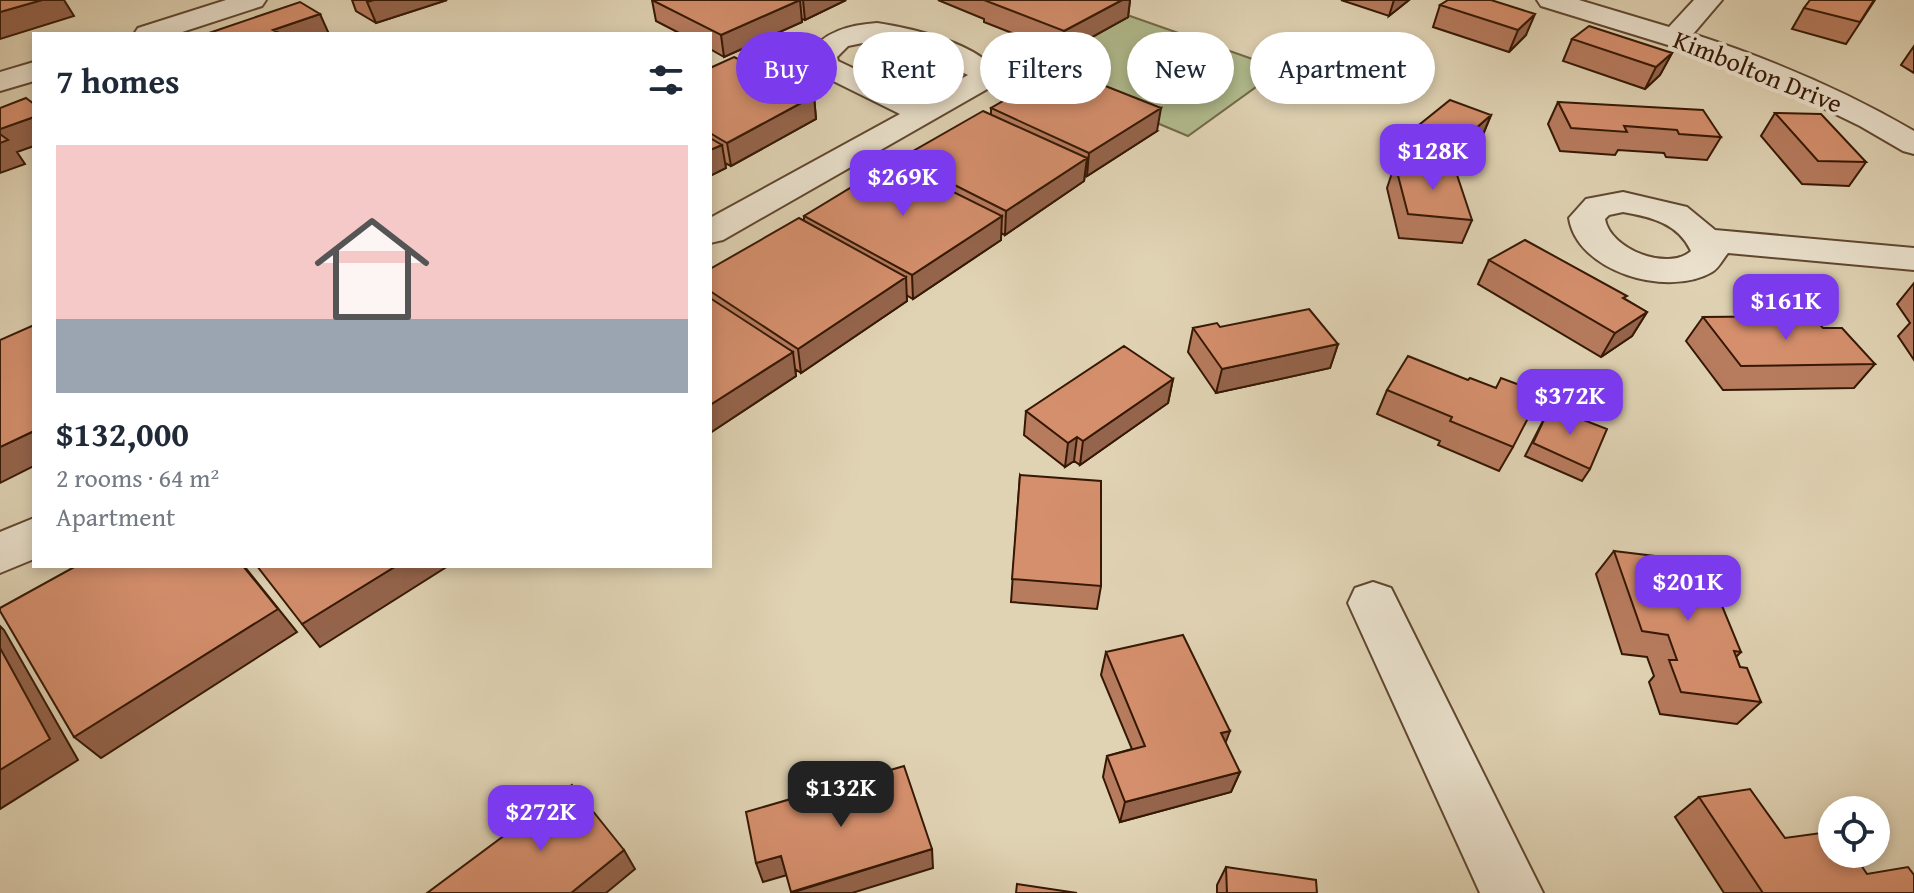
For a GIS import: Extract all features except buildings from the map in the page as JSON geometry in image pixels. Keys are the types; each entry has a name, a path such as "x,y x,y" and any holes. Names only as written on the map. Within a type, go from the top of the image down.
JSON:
{"street":[{"path":"154,32 253,0"},
{"name":"Kimbolton Drive","path":"1550,0 1675,37 1777,74 1830,97 1914,144"},
{"path":"1675,37 1709,0"},
{"path":"712,231 923,113 978,82 983,75 979,67 919,40 878,30 850,37 828,48 822,55 825,66 923,113"},
{"path":"0,82 32,72"},
{"path":"1706,240 1914,259"},
{"path":"0,554 32,538"},
{"path":"1373,603 1512,893"}],"green space":[{"path":"1130,16 1176,32 1127,32 1127,104 1232,104 1188,136 1111,104 1111,32 1102,32"},
{"path":"1234,53 1250,58 1250,91 1234,103"}]}
